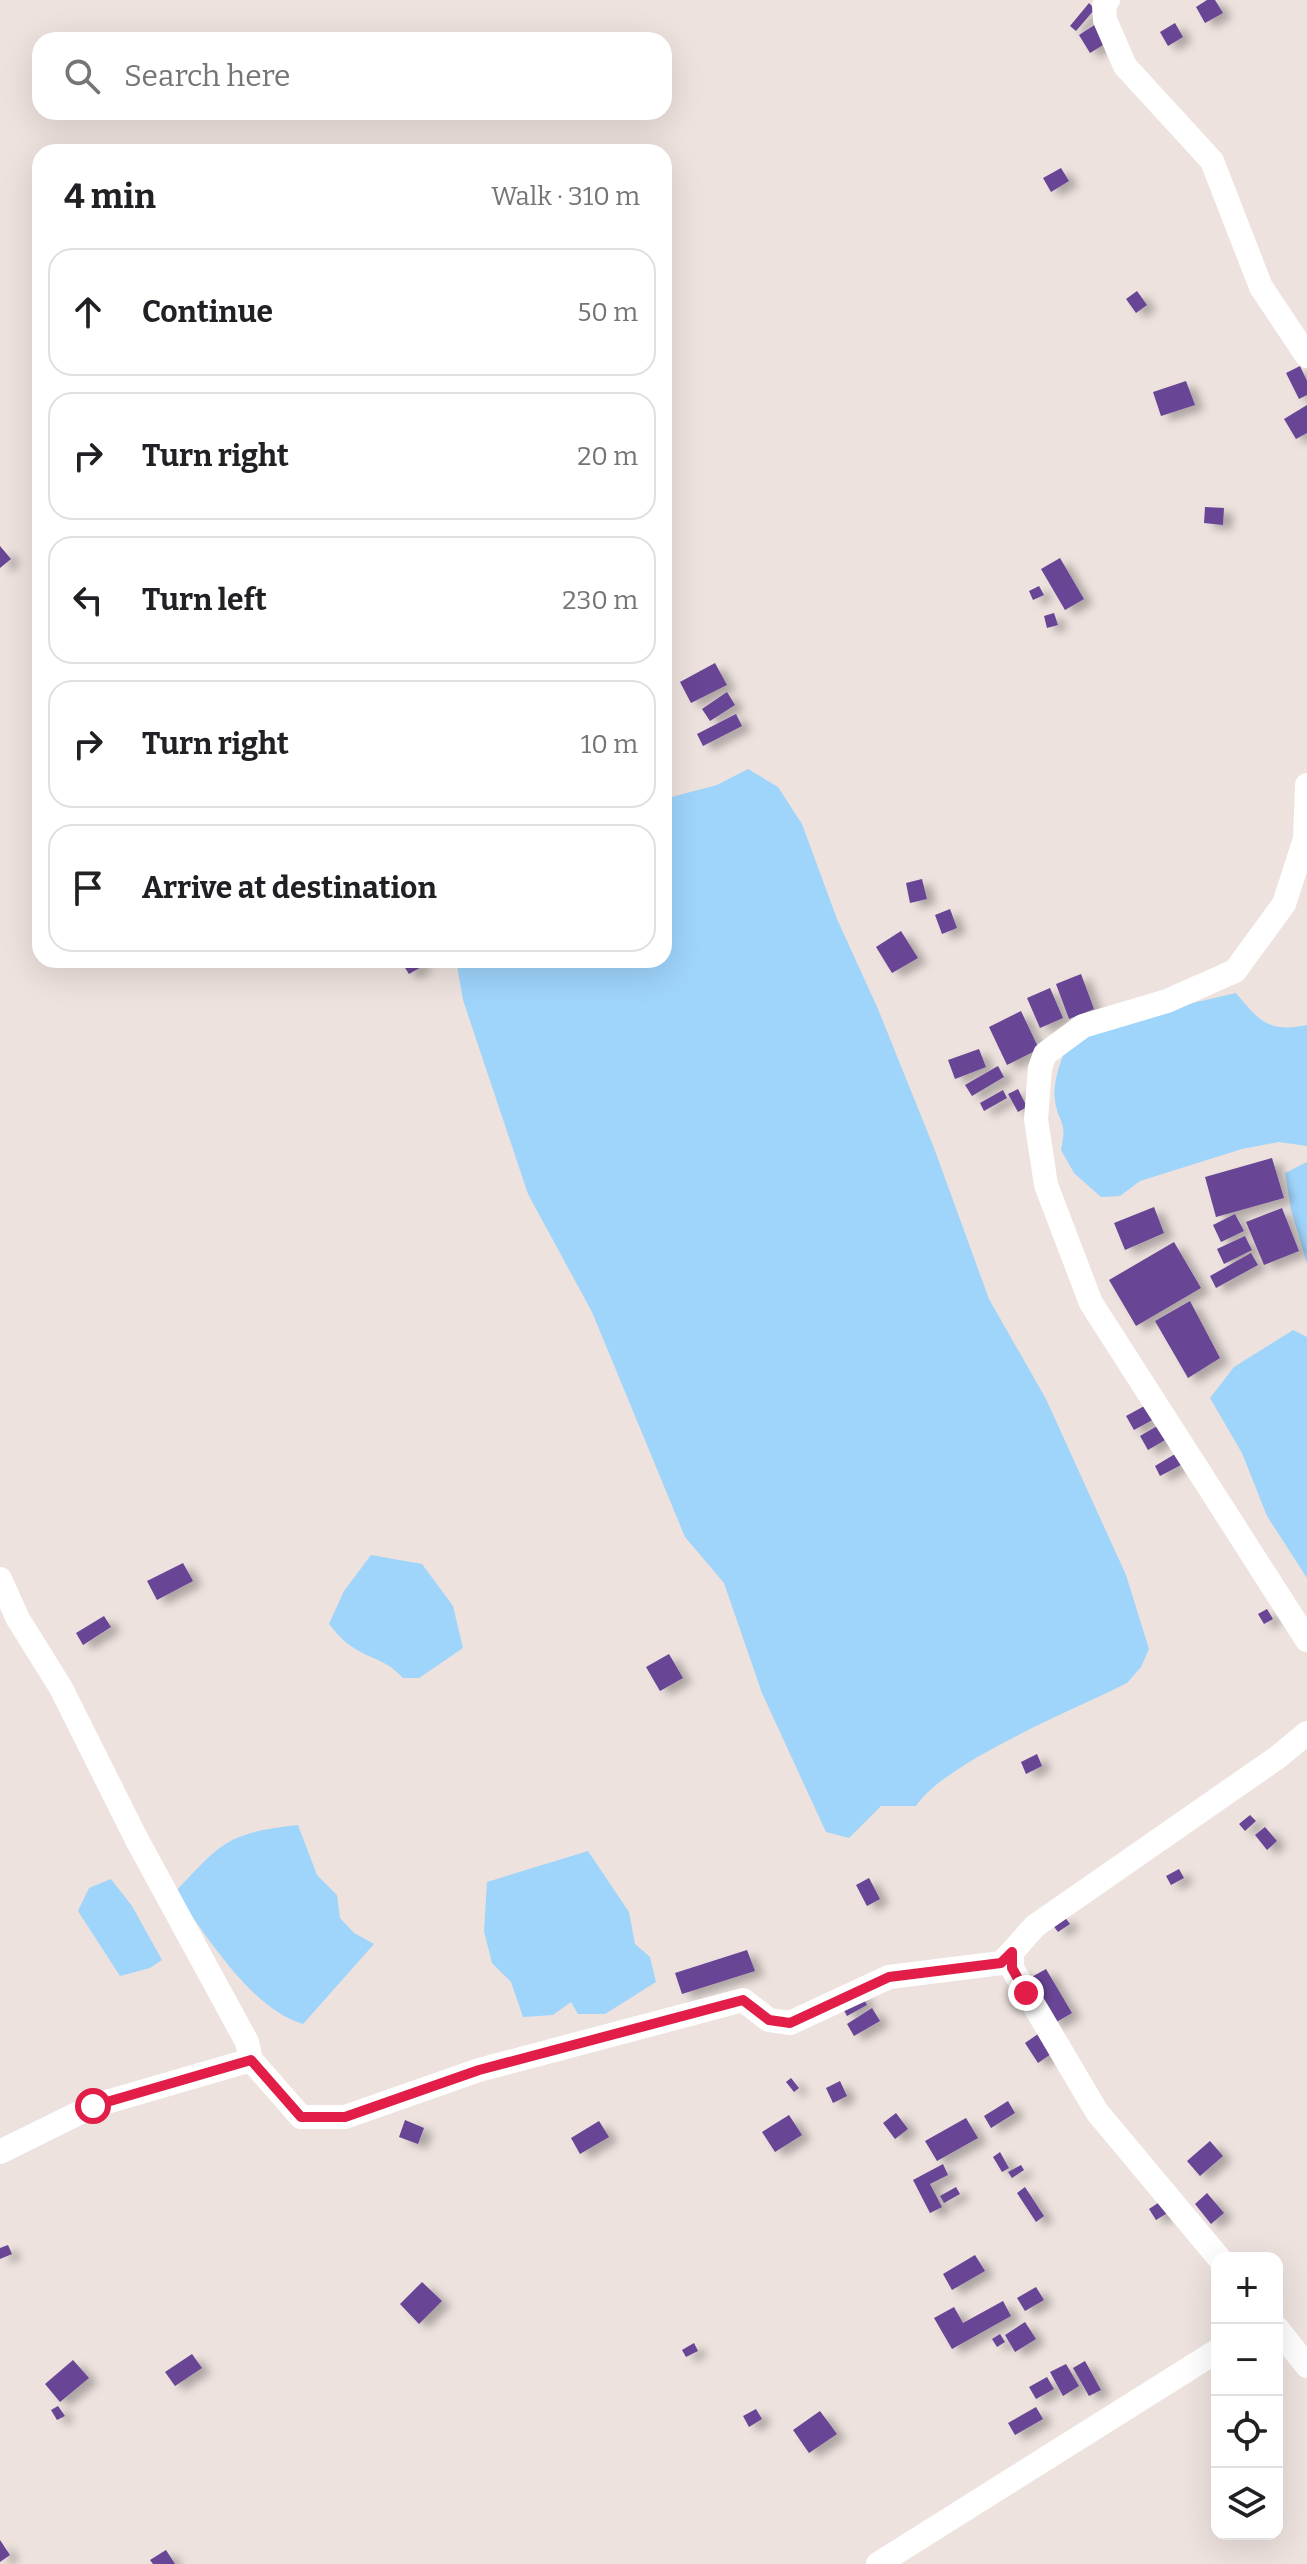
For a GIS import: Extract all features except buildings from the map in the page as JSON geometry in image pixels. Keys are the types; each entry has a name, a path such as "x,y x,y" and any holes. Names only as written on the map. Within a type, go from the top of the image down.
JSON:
{"street":[{"path":"1108,0 1104,6 1105,20 1125,66 1212,161 1261,287 1307,356"},
{"path":"1307,785 1305,839 1284,904 1235,971 1167,1001 1083,1026 1045,1054 1040,1068 1036,1119 1046,1185 1091,1303 1307,1640"},
{"path":"0,1579 18,1619 61,1688 137,1840 247,2042 251,2060 301,2117 345,2117 479,2070 743,2000 769,2020 790,2023 889,1977 1001,1963 1035,1926 1278,1757 1307,1733"},
{"path":"1012,1952 1012,1968 1097,2112 1214,2252"},
{"path":"0,2152 93,2106 251,2060"},
{"path":"1283,2336 1307,2366"},
{"path":"878,2564 1211,2355"}],"water":[{"path":"748,769 778,787 802,824 837,919 878,1009 934,1148 989,1299 1046,1399 1126,1575 1149,1649 1141,1667 1127,1683 982,1754 932,1789 916,1806 881,1806 849,1838 826,1832 762,1693 724,1583 685,1537 592,1312 528,1194 463,1000 457,968 672,968 672,797 717,785"},
{"path":"1236,993 1259,1018 1274,1026 1307,1025 1307,1146 1279,1142 1242,1149 1140,1181 1120,1196 1101,1197 1074,1173 1061,1150 1063,1127 1054,1093 1068,1042 1097,1025"},
{"path":"1307,1162 1307,1264 1291,1210 1285,1173"},
{"path":"1293,1330 1307,1337 1307,1578 1267,1516 1242,1453 1210,1398 1234,1367"},
{"path":"371,1555 422,1564 453,1606 463,1648 419,1678 403,1678 389,1666 347,1643 329,1624 344,1591"},
{"path":"298,1825 317,1875 337,1895 340,1918 354,1933 374,1944 303,2024 284,2016 248,1987 175,1892 228,1843 255,1832"},
{"path":"588,1851 629,1912 635,1944 650,1957 656,1982 605,2014 578,2014 571,2002 553,2015 523,2017 511,1982 492,1963 484,1931 487,1882"},
{"path":"111,1879 132,1906 162,1960 150,1968 120,1976 78,1911 89,1888"}],"route":[{"path":"93,2106 251,2060 301,2117 345,2117 479,2070 743,2000 769,2020 790,2023 889,1977 1001,1963 1012,1952 1012,1968 1026,1993"}]}
